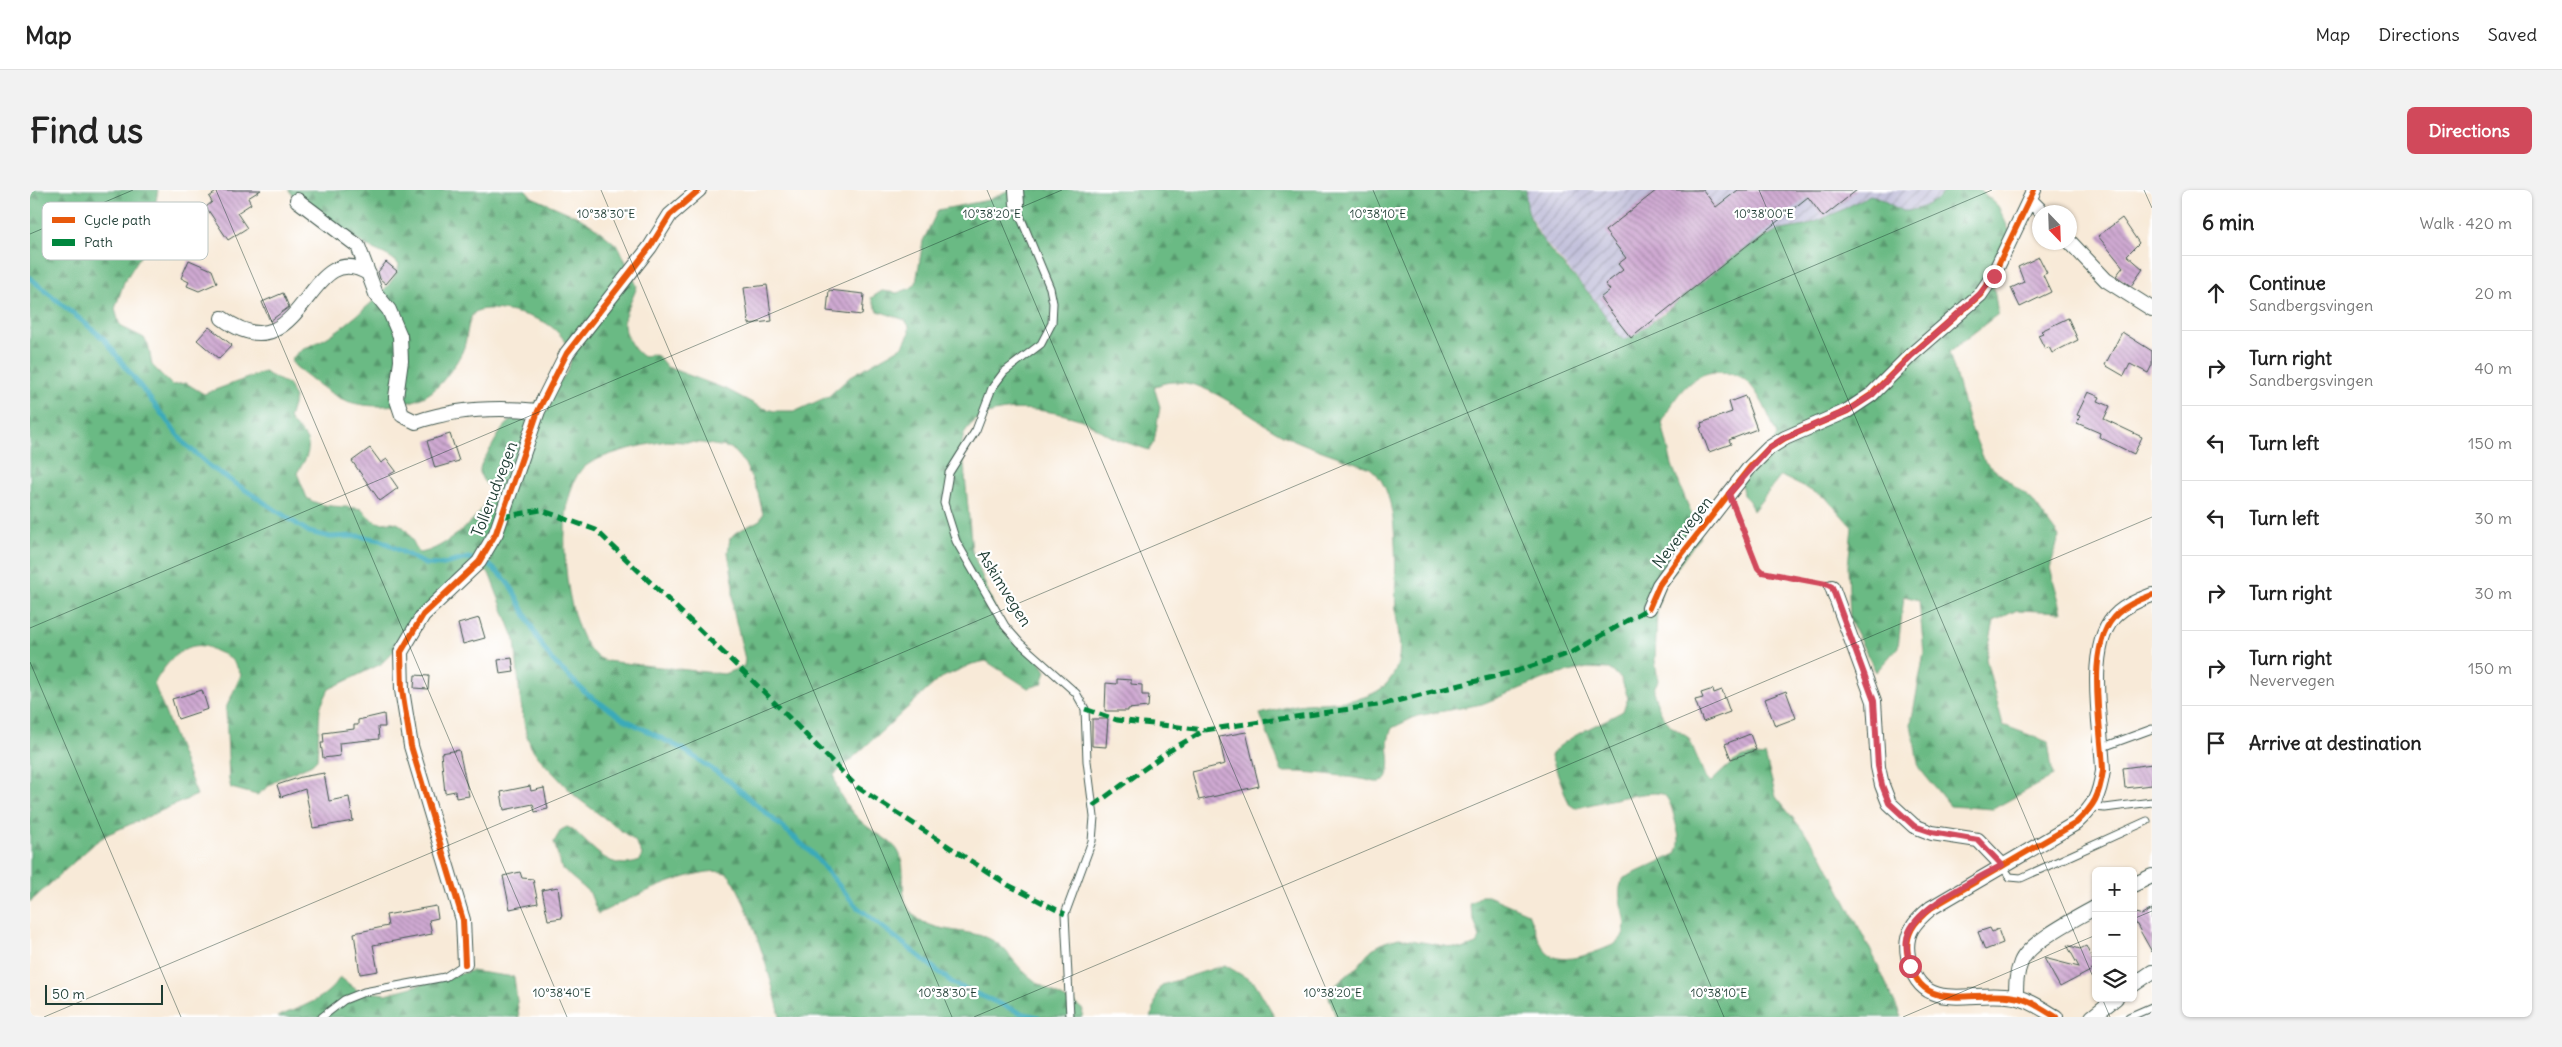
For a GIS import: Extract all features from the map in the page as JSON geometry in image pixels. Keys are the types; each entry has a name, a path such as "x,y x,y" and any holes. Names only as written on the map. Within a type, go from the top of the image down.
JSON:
{"street":[{"name":"Tollerudvegen","path":"464,964 463,920 411,746 402,690 401,652 423,615 479,562 496,533 538,410 567,353 650,247 670,216 699,190"},
{"name":"Nevervegen","path":"1649,608 1659,585 1729,494 1769,448 1784,438 1847,411 1872,395 1912,355 1980,294 1994,276 2033,196"},
{"path":"297,200 358,246 376,294 388,310 400,336 401,361 396,397 402,415 416,422 433,416 466,411 538,410"},
{"path":"2077,249 2106,280 2152,309"},
{"path":"222,318 237,328 258,334 278,329 292,317 321,280 336,268 348,265 359,267 369,274"},
{"path":"1832,587 1874,701 1878,766 1882,785 1889,803 1914,826 1932,832 1978,840 2002,865"},
{"path":"2056,1017 2016,997 1990,996 1952,1000 1932,995 1916,984 1906,947 1908,934 1915,921 1931,908 2076,823 2093,807 2100,790 2102,747 2097,669 2098,652 2105,630 2118,613 2152,594"},
{"path":"2137,883 2152,876"},
{"path":"2016,997 2016,980 2021,960 2044,938 2092,909"},
{"path":"2137,982 2152,972"},
{"path":"2092,1017 2111,1002"}],"lane":[{"name":"Askimvegen","path":"1017,197 1020,216 1050,288 1053,303 1052,323 1041,344 1004,372 992,388 976,430 949,473 944,503 956,541 1005,626 1076,693 1085,708 1087,760 1094,806 1094,830 1090,847 1065,914 1070,1017"},
{"path":"2102,747 2152,729"},
{"path":"2093,807 2105,808 2152,802"},
{"path":"2002,865 2010,877 2021,878 2147,821"},
{"path":"322,1017 344,1000 364,992 444,977 464,964"},
{"path":"2129,1017 2152,1007"}],"path":[{"path":"1729,494 1758,568 1762,572 1826,584 1832,587"}],"shaded area":[{"path":"1526,190 1947,190 1936,200 1923,207 1909,211 1902,211 1870,195 1838,212 1804,226 1776,231 1763,237 1626,340 1620,337 1591,295 1542,239 1529,213 1525,199"}],"green space":[{"path":"30,190 158,190 156,202 42,202 42,260 138,260 124,282 115,309 119,323 124,328 144,338 148,344 152,365 172,385 186,383 204,394 264,372 289,385 295,398 289,418 308,443 307,453 297,473 307,498 319,504 362,509 369,517 379,523 397,523 407,532 419,553 440,546 473,520 488,499 491,489 480,473 483,461 504,427 551,390 562,378 569,367 571,354 563,338 546,323 510,311 498,309 480,310 471,317 460,357 443,380 430,393 411,402 387,406 362,405 336,396 296,367 291,361 297,353 334,333 368,306 389,284 396,274 399,265 389,256 369,247 327,221 288,190 526,190 532,197 578,217 596,228 619,247 637,286 624,320 625,330 636,351 644,357 651,354 658,356 667,367 728,390 760,407 774,411 796,411 829,396 851,376 903,346 909,334 909,326 905,320 878,311 871,298 882,291 897,293 911,288 916,283 923,241 938,210 989,200 1009,190 1526,190 1527,206 1539,235 1548,248 1591,296 1620,337 1626,340 1662,315 1725,261 1776,231 1805,226 1838,212 1870,195 1902,211 1909,211 1923,207 1936,200 1947,190 1980,190 1998,206 2010,232 1992,277 1998,314 1949,352 1969,423 1985,462 2032,500 2059,537 2050,568 2062,612 2017,610 1994,621 1986,659 2003,725 2048,742 2053,776 1993,809 1950,806 1919,768 1911,724 1924,653 1919,600 1904,596 1898,647 1876,672 1850,621 1848,566 1852,527 1826,498 1781,476 1753,511 1749,501 1743,495 1741,480 1777,435 1764,405 1750,384 1733,374 1715,372 1704,374 1686,386 1679,394 1662,423 1672,465 1700,536 1662,589 1657,611 1655,660 1658,681 1654,688 1654,695 1662,715 1671,726 1689,738 1706,779 1711,782 1728,766 1746,756 1762,757 1765,755 1776,797 1821,853 1875,959 1901,1017 1336,1017 1329,997 1330,990 1358,966 1372,949 1385,942 1399,938 1462,949 1476,944 1480,938 1469,904 1481,896 1488,896 1528,913 1542,945 1547,953 1554,957 1571,958 1581,956 1615,944 1622,937 1624,929 1620,886 1624,878 1676,854 1679,842 1675,820 1669,802 1662,794 1633,795 1575,808 1569,804 1551,756 1555,750 1572,737 1623,711 1628,698 1621,678 1609,669 1587,668 1551,676 1482,704 1417,716 1392,728 1388,743 1390,761 1388,774 1384,781 1381,782 1312,773 1282,772 1260,714 1297,705 1353,700 1363,697 1382,688 1396,669 1400,649 1395,597 1395,536 1388,496 1381,480 1370,468 1287,437 1223,398 1187,383 1170,382 1154,387 1160,407 1154,442 1149,450 1106,434 1080,419 1034,410 1003,410 976,420 967,429 962,443 972,551 1002,626 1010,638 1035,653 1046,671 1042,684 1028,688 986,661 972,664 939,679 834,775 838,790 847,806 859,820 890,842 898,851 903,866 903,890 907,906 912,913 920,920 938,928 980,936 995,942 1034,981 1083,1010 1082,1017 780,1017 766,964 749,916 733,880 726,873 714,871 681,878 642,893 598,914 590,893 562,869 554,842 561,830 567,827 574,830 603,857 611,861 629,864 640,861 642,854 635,841 576,797 531,747 526,733 520,698 515,640 489,573 482,570 469,575 381,664 329,689 320,708 317,759 312,764 278,779 257,795 231,788 229,780 226,708 241,675 239,670 229,658 207,647 195,646 181,652 162,670 154,684 197,795 108,834 96,842 30,902","holes":["666,441 702,443 731,448 745,464 758,493 763,514 760,520 735,533 730,538 728,552 733,581 733,609 745,659 744,666 724,674 606,661 599,658 583,638 575,617 569,592 566,565 566,513 571,491 578,474 584,467 605,456"]},
{"path":"1225,965 1255,983 1275,1017 1150,1017 1159,988 1162,985"},
{"path":"471,971 514,977 519,1017 277,1017 304,1006 328,992 340,977 358,991 386,994"}],"building":[{"path":"219,190 261,190 248,198 251,204 237,213 247,228 228,240 208,210 208,205 212,202 209,197"},
{"path":"1657,190 1703,190 1716,207 1738,190 1857,190 1823,217 1808,197 1631,338 1600,298 1610,290 1605,284 1623,270 1618,264 1626,258 1605,231"},
{"path":"2122,218 2139,243 2127,255 2143,269 2131,286 2116,276 2123,267 2098,236"},
{"path":"2039,257 2047,273 2043,275 2051,292 2020,307 2011,288 2024,282 2018,267"},
{"path":"189,260 212,270 217,283 199,291 187,286 189,282 181,278"},
{"path":"386,262 397,271 386,284 380,279 378,272"},
{"path":"767,285 772,321 749,324 744,288"},
{"path":"829,290 864,294 862,315 827,311"},
{"path":"283,293 289,307 270,321 262,302"},
{"path":"2068,318 2078,340 2052,353 2049,347 2045,349 2038,335 2043,333 2041,331"},
{"path":"209,327 232,345 219,359 197,340"},
{"path":"2122,332 2152,351 2152,365 2148,373 2130,364 2124,376 2105,365"},
{"path":"2088,392 2100,397 2098,401 2110,406 2104,419 2142,437 2134,454 2099,437 2100,433 2077,423 2080,416 2077,415"},
{"path":"1745,396 1757,429 1729,440 1731,444 1709,452 1700,428 1702,427 1701,423 1732,412 1729,402"},
{"path":"450,434 459,461 435,468 427,441"},
{"path":"370,448 381,463 387,459 396,471 389,475 398,488 380,501 352,461"},
{"path":"479,618 485,638 463,644 458,624"},
{"path":"512,658 514,672 500,674 498,660"},
{"path":"415,675 429,676 428,689 414,688"},
{"path":"1117,679 1131,680 1131,684 1142,685 1142,695 1149,695 1148,707 1128,709 1128,711 1105,711 1106,683 1117,684"},
{"path":"1713,689 1714,693 1722,690 1730,712 1703,722 1695,700 1703,698 1701,693"},
{"path":"202,690 208,709 178,719 172,699"},
{"path":"1786,691 1796,718 1775,726 1765,699"},
{"path":"384,714 385,727 378,727 379,739 339,743 340,756 323,758 321,743 324,743 323,733 354,729 354,725 358,725 358,720"},
{"path":"1092,719 1108,719 1106,747 1092,746"},
{"path":"1246,732 1259,786 1199,800 1192,772 1225,764 1219,737"},
{"path":"1750,734 1756,750 1731,759 1725,744"},
{"path":"459,750 469,796 456,798 455,791 445,793 441,753"},
{"path":"2152,764 2152,785 2125,788 2123,768"},
{"path":"324,773 329,801 349,797 353,821 313,828 305,789 281,797 277,785 301,777"},
{"path":"530,786 531,791 544,788 548,809 535,812 533,804 504,810 501,792"},
{"path":"520,872 522,878 533,879 538,903 510,909 503,876"},
{"path":"558,887 562,918 548,920 542,890"},
{"path":"436,906 438,918 429,920 432,934 373,945 378,971 360,974 354,933 388,926 386,915"},
{"path":"2152,909 2152,952 2137,925 2137,913 2142,915"},
{"path":"1990,928 1992,932 1998,929 2003,943 1985,950 1978,932"},
{"path":"2067,945 2080,949 2086,946 2092,959 2092,970 2060,987 2044,958 2079,967"}],"waterway":[{"path":"30,278 104,339 184,443 212,468 309,532 330,537 359,536 380,540 425,564 440,565 468,558 488,564 504,578 513,590 539,641 551,659 587,694 624,719 684,750 728,780 811,852 857,907 954,984 1021,1013 1038,1017"}],"marked path":[{"path":"501,517 541,510 596,530 763,691 857,787 1008,885 1065,914"},
{"path":"1093,806 1169,751 1205,730 1384,704 1517,671 1573,652 1649,608"},
{"path":"1085,709 1117,720 1205,730"}],"cycle path":[{"path":"465,964 463,920 411,746 402,690 401,652 423,615 479,562 496,533 538,411 567,353 650,247 670,215 699,190"},
{"path":"1649,608 1659,585 1675,563 1750,467 1769,448 1785,438 1847,411 1871,395 1911,355 1980,295 1993,276 2034,190"},
{"path":"2056,1017 2031,1002 2020,998 1997,995 1964,997 1935,994 1923,987 1914,975 1908,956 1909,935 1915,924 1931,908 2076,823 2088,811 2098,794 2103,771 2097,687 2101,644 2107,627 2118,613 2130,604 2152,595"}],"route":[{"path":"1910,966 1906,947 1908,934 1915,921 1931,908 2002,865 1986,846 1978,840 1932,832 1914,826 1898,814 1889,803 1882,785 1878,766 1874,701 1832,587 1826,584 1762,572 1758,568 1729,494 1750,467 1769,448 1784,438 1847,411 1872,395 1912,355 1962,312 1994,276"}]}
